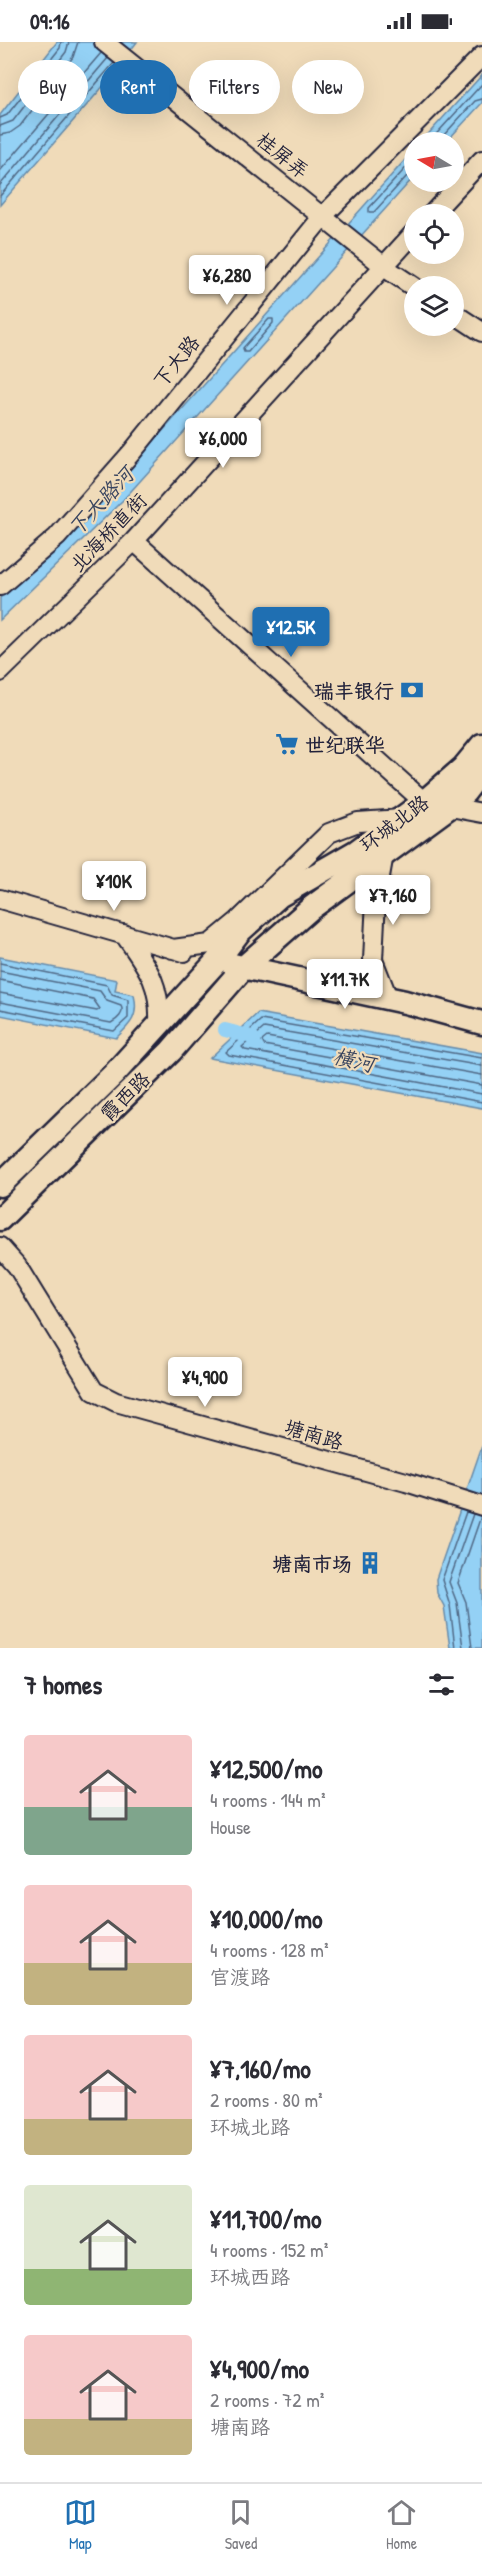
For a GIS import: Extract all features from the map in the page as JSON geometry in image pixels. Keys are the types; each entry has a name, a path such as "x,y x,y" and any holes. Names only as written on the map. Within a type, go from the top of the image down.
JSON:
{"main road":[{"name":"环城北路","path":"217,962 239,932 279,896 357,851 424,802 463,768 482,745"},
{"name":"环城北路","path":"244,967 310,908 449,807 465,792 482,770"},
{"path":"217,962 388,998 482,1023"},
{"name":"霞西路","path":"0,1185 139,1047 217,962"},
{"name":"霞西路","path":"0,1220 171,1052 244,967"}],"street":[{"name":"桂屏弄","path":"104,42 404,280"},
{"name":"下大路","path":"0,586 57,537 132,452 323,216 482,56"},
{"path":"441,204 482,160"},
{"name":"北海桥直街","path":"0,672 134,541 404,244"},
{"path":"464,320 482,332"},
{"path":"134,541 424,802 482,813"},
{"path":"173,949 210,944 238,921 329,834 358,822 401,819"},
{"path":"384,854 376,899 373,960 388,998"},
{"path":"0,899 217,962"},
{"path":"124,934 154,978 160,1002 159,1025"},
{"name":"塘南路","path":"0,1247 17,1266 94,1391 116,1402 482,1506"}],"water":[{"path":"57,42 137,42 123,60 100,60 100,90 88,104 88,60 43,60"},
{"path":"482,75 482,103 455,132 430,132"},
{"path":"18,92 18,114 79,114 0,205 0,115"},
{"name":"下大路河","path":"404,161 404,188 123,500 0,620 0,598 92,510"},
{"path":"0,957 117,980 115,991 134,995 135,1009 132,1019 116,1038 0,1015"},
{"path":"258,1013 482,1053 482,1108 210,1058"},
{"path":"482,1446 482,1648 450,1648 444,1606 437,1593 436,1579"}],"waterway":[{"name":"横河","path":"225,1030 252,1037"}],"place":[{"name":"瑞丰银行","path":"412,690"},
{"name":"世纪联华","path":"287,744"},
{"name":"塘南市场","path":"370,1563"}]}
